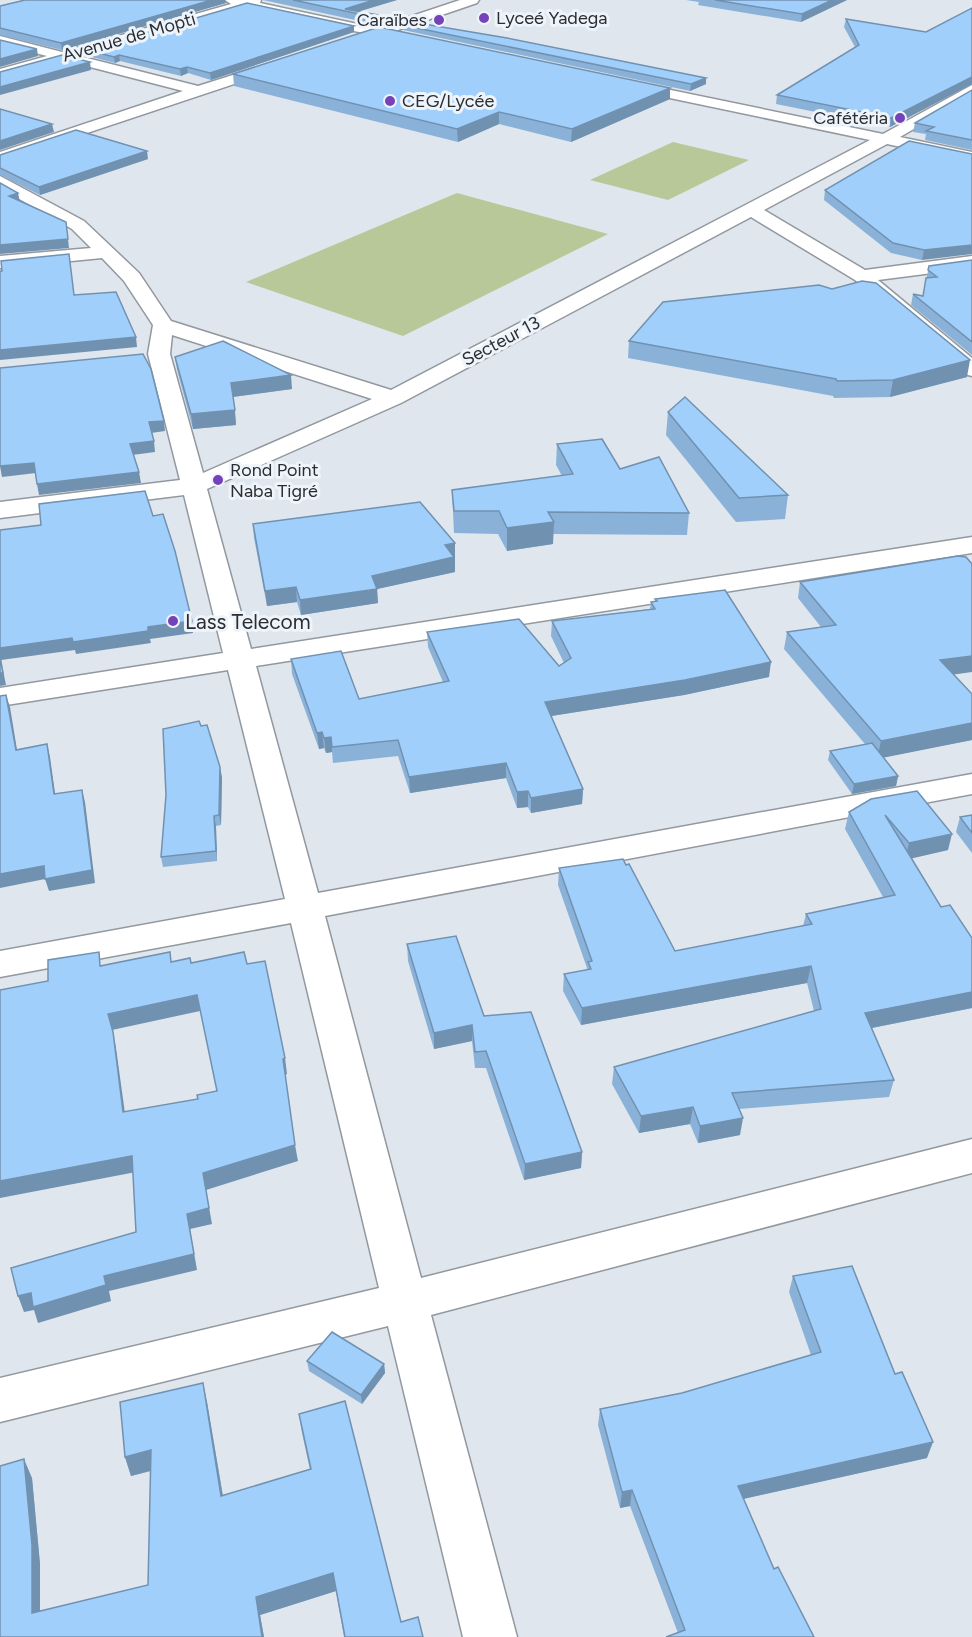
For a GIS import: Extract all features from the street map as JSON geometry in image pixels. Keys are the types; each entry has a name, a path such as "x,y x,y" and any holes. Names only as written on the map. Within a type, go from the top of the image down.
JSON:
{"street":[{"path":"231,0 252,2 422,42"},
{"path":"353,40 473,0"},
{"name":"Avenue de Mopti","path":"0,74 252,2"},
{"path":"0,40 199,91"},
{"path":"0,157 287,62"},
{"path":"607,81 972,157"},
{"name":"Secteur 13","path":"0,510 194,486 393,398 885,139 972,88"},
{"path":"0,181 78,225 132,276 194,486 305,908 490,1637"},
{"path":"750,209 862,276 972,369"},
{"path":"0,262 107,252"},
{"path":"862,276 972,262"},
{"path":"153,345 393,398"},
{"path":"0,697 972,545"},
{"path":"0,964 972,784"},
{"path":"0,1400 405,1302 972,1156"}],"green space":[{"path":"673,142 749,160 668,200 590,180"},
{"path":"457,193 608,234 403,336 246,282"}],"building":[{"path":"25,0 212,0 61,43 0,28 0,6"},
{"path":"293,0 374,0 345,9 384,16 378,18"},
{"path":"715,0 832,0 802,14"},
{"path":"247,3 354,26 210,73 187,67 180,69 119,55 114,57 87,50"},
{"path":"972,8 972,77 891,118 777,95 859,45 846,19 926,32"},
{"path":"412,22 507,38 706,78 691,84 402,25"},
{"path":"379,27 670,88 572,129 499,112 457,129 233,74"},
{"path":"0,40 37,49 0,59"},
{"path":"62,55 90,62 0,87 0,72"},
{"path":"972,90 972,140 926,131 934,127 915,123"},
{"path":"0,109 52,124 0,141"},
{"path":"76,130 147,151 39,187 0,168 0,155"},
{"path":"909,141 972,154 972,245 924,250 893,243 825,190"},
{"path":"0,183 18,193 9,196 66,222 68,239 0,245"},
{"path":"69,254 74,295 116,292 136,337 0,350 1,261"},
{"path":"972,260 972,342 913,294 923,296 926,278 937,277 928,270 929,266"},
{"path":"862,281 876,283 970,360 893,380 837,381 629,341 663,302 819,285 832,289"},
{"path":"223,341 291,375 231,383 235,410 191,414 175,357"},
{"path":"143,354 151,369 164,421 149,422 154,441 130,444 139,472 37,484 34,463 0,466 0,368"},
{"path":"685,397 788,495 739,498 668,412"},
{"path":"602,439 620,469 659,457 689,513 548,512 554,522 507,528 499,511 454,511 452,490 573,474 557,444"},
{"path":"145,491 153,516 163,514 175,551 192,621 148,627 148,631 73,642 72,638 0,648 0,530 41,525 39,504"},
{"path":"420,502 455,543 445,545 454,557 372,576 377,589 300,600 296,587 265,591 253,524"},
{"path":"958,556 966,557 972,564 972,656 940,660 972,694 972,723 881,741 787,632 836,625 800,582"},
{"path":"725,590 771,662 685,680 545,702 583,789 531,798 528,791 517,792 506,763 409,777 398,740 332,747 331,737 324,738 322,732 317,733 291,659 341,651 359,699 449,681 427,632 519,619 559,666 571,658 552,621 655,609 651,602 657,601 655,599"},
{"path":"0,657 3,673 0,673"},
{"path":"6,695 16,750 47,744 54,794 82,790 92,870 45,879 44,866 0,874 0,696"},
{"path":"199,721 201,726 207,725 220,767 219,815 214,816 216,851 161,857 166,795 163,729"},
{"path":"872,743 898,776 854,784 830,751"},
{"path":"917,791 952,834 909,843 885,815 941,907 950,905 972,938 972,992 865,1013 894,1080 732,1093 743,1118 700,1126 693,1107 641,1116 614,1067 821,1009 811,966 582,1008 564,974 591,969 588,962 592,961 559,868 623,859 626,865 629,864 675,951 812,924 806,914 895,895 849,812 871,799"},
{"path":"972,815 972,833 960,817"},
{"path":"456,936 484,1016 531,1012 582,1152 525,1164 486,1051 475,1052 472,1025 434,1033 407,944"},
{"path":"99,952 100,966 170,952 171,962 190,958 191,963 244,952 247,964 265,961 285,1058 283,1059 295,1145 203,1173 209,1208 187,1214 194,1254 104,1276 106,1285 33,1307 31,1293 18,1296 11,1268 136,1232 132,1156 0,1181 0,990 48,981 48,960","holes":["197,995 217,1091 197,1095 198,1099 123,1112 113,1032 108,1014"]},
{"path":"852,1266 895,1374 902,1372 933,1442 738,1486 774,1569 778,1567 814,1637 666,1637 685,1630 632,1490 622,1492 600,1409 682,1393 821,1352 793,1276"},
{"path":"332,1332 384,1364 361,1395 307,1361"},
{"path":"203,1383 221,1496 311,1469 299,1414 345,1401 401,1622 418,1617 423,1637 345,1637 333,1573 256,1597 262,1637 0,1637 0,1466 24,1459 32,1545 32,1613 148,1585 151,1450 125,1457 120,1402"}],"place":[{"name":"Lyceé Yadega","path":"484,18"},
{"name":"Caraïbes","path":"439,20"},
{"name":"CEG/Lycée","path":"390,101"},
{"name":"Cafétéria","path":"900,118"},
{"name":"Rond Point Naba Tigré","path":"218,480"},
{"name":"Lass Telecom","path":"173,621"}]}
